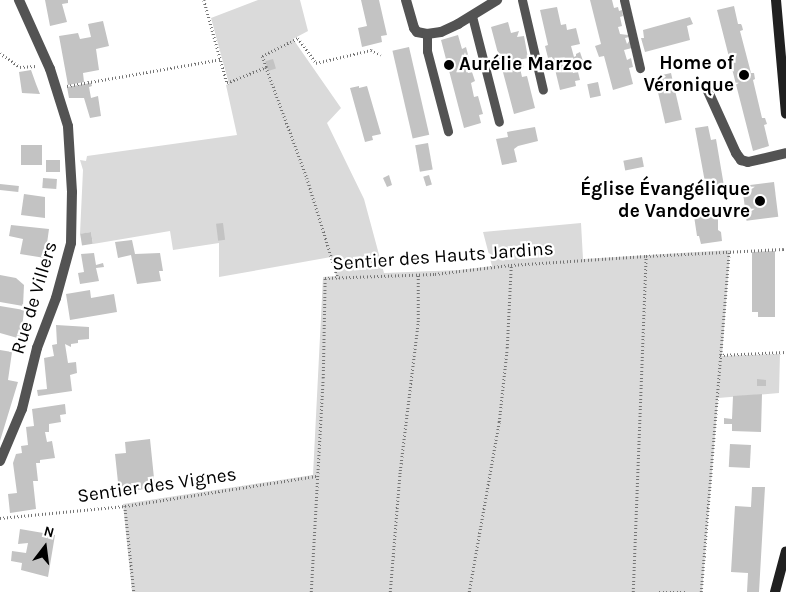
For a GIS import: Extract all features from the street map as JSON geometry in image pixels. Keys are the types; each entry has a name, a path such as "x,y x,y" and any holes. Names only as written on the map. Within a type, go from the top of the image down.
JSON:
{"street":[{"name":"Rue de Villers","path":"0,461 22,408 37,348 56,298 71,243 68,126 39,42 19,0"},
{"path":"406,0 414,28 417,32 427,34 441,32 497,0"},
{"path":"776,0 786,114"},
{"path":"707,89 741,160 748,162 786,153"},
{"path":"775,592 786,551"}],"lane":[{"path":"522,0 543,90"},
{"path":"624,0 640,68"},
{"path":"472,16 499,122"},
{"path":"427,34 427,51 448,132"}],"path":[{"path":"204,0 227,83 266,67"},
{"path":"338,278 307,178 262,56 298,38 316,63 371,50 381,55"},
{"path":"0,53 20,67 31,68"},
{"path":"56,88 220,59"},
{"name":"Sentier des Hauts Jardins","path":"311,592 323,378 325,278 418,274 511,265 646,256 783,248 786,250"},
{"path":"701,592 729,251"},
{"path":"632,592 646,256"},
{"path":"469,592 499,422 507,348 511,265"},
{"path":"390,592 400,471 418,322 418,274"},
{"path":"720,355 786,352"},
{"name":"Sentier des Vignes","path":"0,518 125,506 317,476"},
{"path":"125,506 134,592"},
{"path":"659,592 687,592"}],"shaded area":[{"path":"258,0 300,0 308,31 293,39 341,108 327,123 364,199 384,273 459,270 492,266 483,232 581,223 583,259 730,250 722,356 780,354 779,393 718,398 702,592 132,592 123,504 313,475 323,277 336,276 331,257 219,277 219,243 173,250 170,231 93,244 91,232 80,234 83,170 80,160 86,161 87,156 237,135 226,85 229,84 211,18"}],"building":[{"path":"45,0 68,0 68,3 62,4 67,22 50,26"},
{"path":"361,0 379,0 387,35 381,36 382,42 362,47 358,28 367,26"},
{"path":"590,0 612,0 614,8 618,7 619,11 622,10 623,16 620,17 622,26 618,27 620,34 628,35 629,37 625,38 627,44 630,40 632,48 624,50 627,60 631,58 633,67 629,68 633,84 613,90 604,56 599,57 595,46 601,44"},
{"path":"734,6 738,24 742,26 743,30 740,31 751,73 754,73 755,79 753,80 762,118 765,118 767,124 764,125 769,146 753,151 717,10"},
{"path":"557,7 561,25 566,24 567,30 576,28 580,44 571,46 574,57 580,52 583,61 572,66 573,73 578,72 580,80 575,81 576,86 560,90 552,57 548,58 545,46 548,45 540,10"},
{"path":"690,17 693,24 687,26 690,40 645,52 641,38 644,38 643,30"},
{"path":"103,21 109,46 96,49 99,70 83,73 84,82 68,85 59,36 78,33 80,39 91,37 88,24"},
{"path":"508,22 511,33 519,31 517,37 524,36 528,58 518,60 519,63 523,62 524,67 520,68 522,77 527,76 535,108 514,114 491,27"},
{"path":"458,35 462,49 466,47 471,66 467,67 468,73 472,72 475,81 471,83 474,97 478,96 483,114 479,115 481,123 464,128 441,40"},
{"path":"409,47 429,135 413,139 392,51"},
{"path":"273,59 276,69 268,71 265,61"},
{"path":"31,70 40,94 22,93 19,72"},
{"path":"671,73 682,120 665,124 654,77"},
{"path":"598,82 601,96 590,98 587,84"},
{"path":"91,83 92,86 89,87 91,98 98,96 101,116 90,118 84,98 69,98 67,87"},
{"path":"359,86 359,88 367,86 381,134 372,136 373,140 365,142 350,88"},
{"path":"708,126 711,140 716,139 724,186 716,188 716,191 707,193 695,128"},
{"path":"535,127 538,141 518,146 514,149 517,162 502,165 496,139 508,137 507,132"},
{"path":"428,143 433,170 420,172 415,145"},
{"path":"21,145 42,145 42,165 21,165"},
{"path":"642,157 644,167 625,170 623,161"},
{"path":"46,160 60,160 60,172 46,172"},
{"path":"389,175 392,185 387,187 383,178"},
{"path":"429,175 432,185 426,186 423,177"},
{"path":"43,178 57,179 56,189 42,188"},
{"name":"Église Évangélique de Vandoeuvre","path":"774,182 778,217 747,221 742,186"},
{"path":"0,184 19,186 18,192 0,190"},
{"path":"24,194 45,197 45,218 21,215"},
{"path":"718,212 718,230 721,232 722,241 701,244 699,236 697,236 694,216"},
{"path":"223,223 225,240 218,241 216,224"},
{"path":"11,225 49,229 45,258 20,254 23,239 9,236"},
{"path":"91,232 93,244 82,246 80,234"},
{"path":"132,240 135,254 160,253 163,271 159,271 161,281 137,284 131,255 118,258 115,242"},
{"path":"775,251 775,317 758,317 758,312 752,312 752,252"},
{"path":"94,253 96,265 103,263 104,267 96,268 99,281 80,284 78,273 84,272 81,254"},
{"path":"0,275 16,278 24,285 23,306 0,302"},
{"path":"90,290 91,298 114,294 117,312 70,320 66,294"},
{"path":"0,306 24,310 21,339 0,333"},
{"path":"56,325 89,327 89,339 78,340 78,343 71,344 71,347 65,344 68,363 76,362 77,373 70,375 72,391 38,396 37,390 47,389 44,358 54,356 52,345 57,344"},
{"path":"0,350 12,352 8,380 18,382 0,441"},
{"path":"757,379 766,380 766,386 757,386"},
{"path":"762,394 761,432 732,431 732,424 724,424 724,418 732,419 733,396"},
{"path":"65,404 66,414 60,415 61,422 49,424 49,432 45,432 47,442 52,441 55,458 40,460 40,463 36,463 38,481 33,481 36,509 10,513 8,494 17,493 13,463 16,454 22,453 21,446 28,445 26,427 34,426 32,409"},
{"path":"150,439 155,488 119,492 115,454 126,453 125,442"},
{"path":"730,444 751,445 750,468 729,467"},
{"path":"752,487 765,487 759,592 747,592 748,573 731,572 735,506 751,507"},
{"path":"20,529 55,535 48,577 21,570 22,563 11,561 12,551 26,553 28,543 18,544"}],"place":[{"name":"Aurélie Marzoc","path":"449,65"},
{"name":"Home of Véronique","path":"744,75"},
{"name":"Église Évangélique de Vandoeuvre","path":"760,201"}]}
